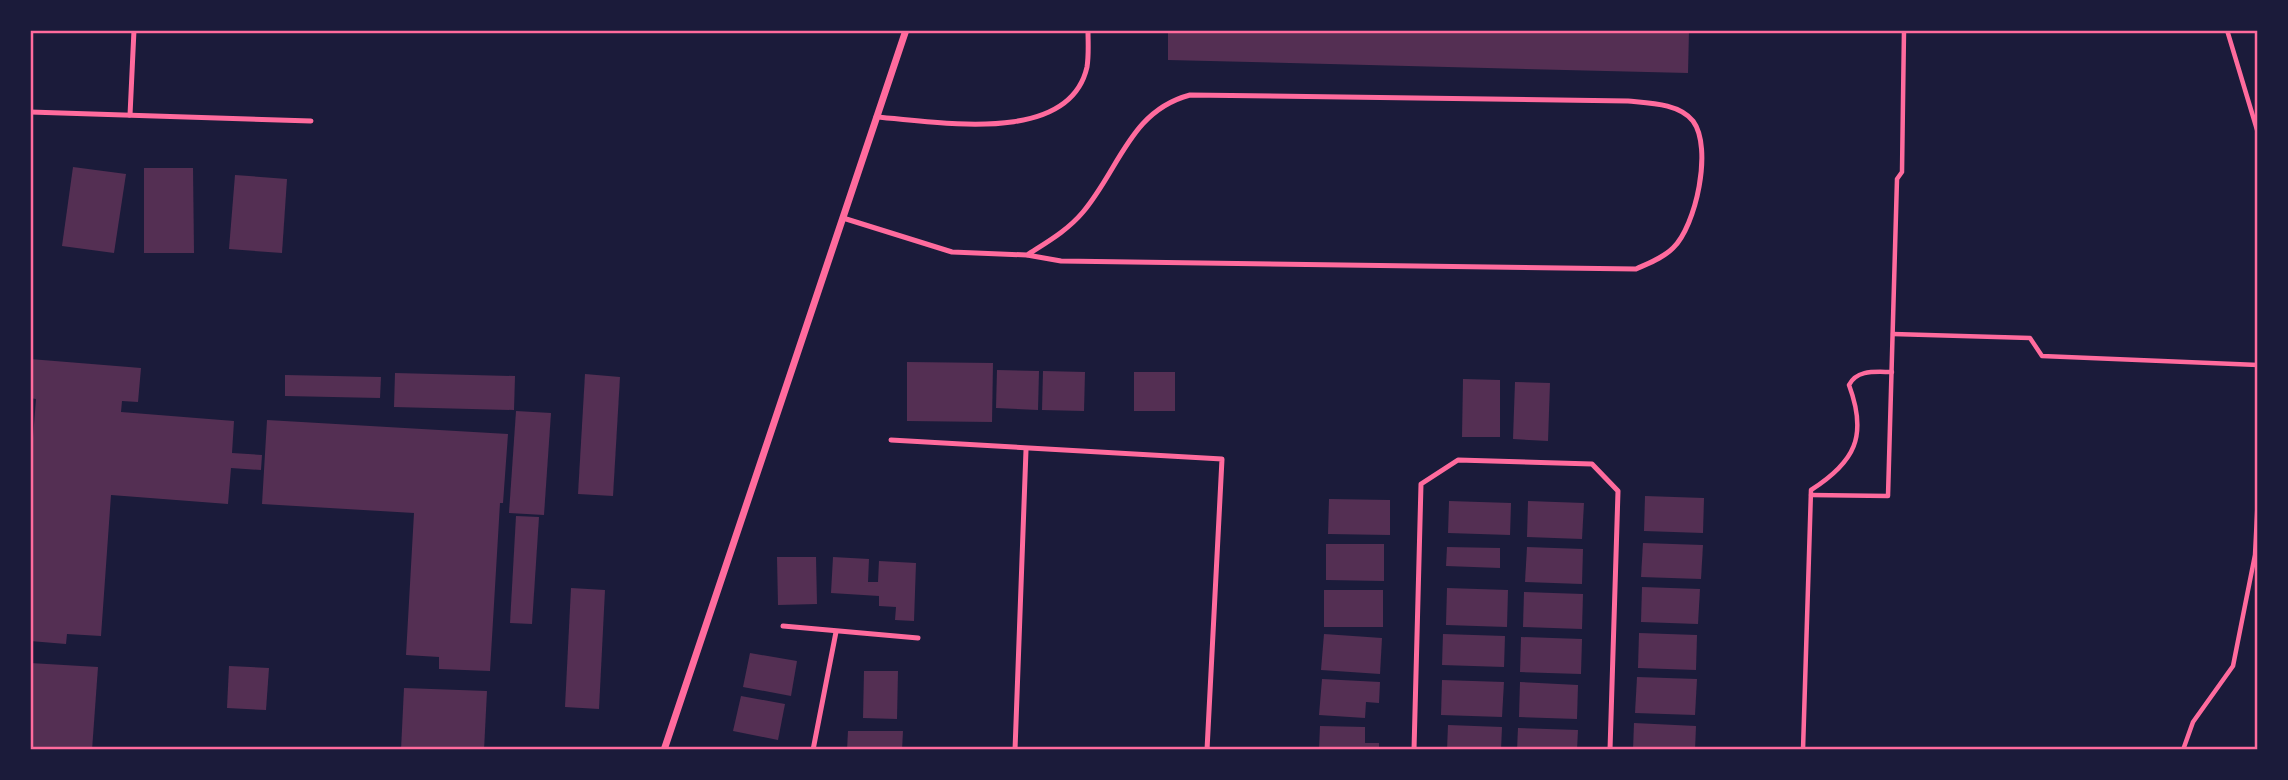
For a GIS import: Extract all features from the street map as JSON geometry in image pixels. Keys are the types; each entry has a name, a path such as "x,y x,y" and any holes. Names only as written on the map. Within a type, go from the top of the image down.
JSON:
{"street":[{"path":"664,750 906,30"}],"lane":[{"path":"130,116 134,30"},
{"path":"876,117 995,124 1049,115 1064,103 1087,69 1088,30"},
{"path":"843,218 952,252 1027,255 1061,261 1636,269 1658,260 1674,247 1688,226 1699,195 1700,149 1694,122 1680,111 1660,104 1628,101 1190,95 1167,101 1152,112 1136,131 1119,163 1084,211 1065,231 1027,255"},
{"path":"30,112 311,121"},
{"path":"891,440 1026,450 1222,459 1207,750"},
{"path":"1015,750 1026,450"},
{"path":"1414,750 1421,484 1458,460 1592,464 1618,491 1610,750"},
{"path":"783,626 918,638"},
{"path":"813,750 836,632"}],"path":[{"path":"1811,495 1888,496 1897,179 1902,173 1904,30"},
{"path":"2227,30 2258,133"},
{"path":"1892,334 2030,338 2042,356 2258,365"},
{"path":"1803,750 1811,490 1837,473 1857,441 1857,405 1849,385 1853,379 1860,374 1892,372"},
{"path":"2183,750 2193,722 2234,666 2255,555 2258,495"}],"building":[{"path":"1168,30 1689,30 1688,73 1168,60"},
{"path":"73,167 126,174 114,253 62,246"},
{"path":"144,168 193,168 194,253 144,253"},
{"path":"235,175 287,179 282,253 229,249"},
{"path":"30,359 141,368 138,402 122,401 121,412 234,421 232,453 262,455 261,470 231,468 228,504 111,495 101,636 67,634 66,644 30,641 30,476 36,399 30,398"},
{"path":"907,362 993,363 992,422 907,421"},
{"path":"997,370 1039,371 1038,410 996,408"},
{"path":"1043,371 1085,372 1084,411 1042,410"},
{"path":"1134,372 1175,372 1175,411 1134,411"},
{"path":"395,373 515,376 514,410 394,407"},
{"path":"585,374 620,377 613,496 578,494"},
{"path":"285,375 381,377 380,398 285,396"},
{"path":"1463,379 1500,380 1500,437 1462,437"},
{"path":"1515,382 1550,383 1548,441 1513,439"},
{"path":"516,411 551,413 544,515 509,513"},
{"path":"267,420 508,434 503,503 500,503 490,671 439,669 439,657 406,655 414,513 262,504"},
{"path":"1645,496 1704,498 1703,533 1644,531"},
{"path":"1329,499 1390,500 1390,535 1328,534"},
{"path":"1449,501 1511,503 1510,535 1448,533"},
{"path":"1528,501 1584,503 1582,539 1527,537"},
{"path":"516,516 539,517 532,624 510,623"},
{"path":"1643,543 1703,545 1701,579 1641,577"},
{"path":"1326,544 1384,544 1384,581 1326,580"},
{"path":"1447,547 1500,548 1500,568 1446,566"},
{"path":"1527,547 1583,549 1582,584 1525,582"},
{"path":"777,557 816,557 817,604 778,605"},
{"path":"833,557 869,559 868,582 878,582 879,561 916,563 914,621 895,620 896,607 879,606 879,596 831,593"},
{"path":"1642,587 1700,589 1698,624 1641,622"},
{"path":"571,588 605,590 599,709 565,707"},
{"path":"1447,588 1508,590 1507,627 1446,625"},
{"path":"1324,590 1383,590 1383,627 1324,627"},
{"path":"1524,592 1583,594 1582,629 1523,627"},
{"path":"1639,633 1697,635 1696,670 1638,668"},
{"path":"1324,634 1382,638 1380,674 1321,670"},
{"path":"1443,634 1505,636 1504,667 1442,665"},
{"path":"1521,637 1582,639 1581,674 1520,672"},
{"path":"750,653 797,661 791,696 743,687"},
{"path":"30,663 98,667 92,750 30,750"},
{"path":"229,666 269,668 266,710 227,708"},
{"path":"864,671 898,671 897,719 863,718"},
{"path":"1637,677 1697,679 1695,715 1635,713"},
{"path":"1322,679 1380,682 1379,703 1366,702 1365,718 1319,715"},
{"path":"1442,680 1504,682 1502,717 1441,715"},
{"path":"1520,682 1578,685 1577,719 1519,717"},
{"path":"404,688 487,691 484,750 401,750"},
{"path":"741,696 785,704 778,740 733,731"},
{"path":"1634,723 1696,726 1695,750 1633,750"},
{"path":"1448,725 1502,727 1501,750 1447,750"},
{"path":"1320,726 1365,727 1365,743 1379,743 1379,750 1319,750"},
{"path":"1518,728 1578,730 1577,750 1517,750"},
{"path":"848,731 903,731 902,750 847,750"}]}
